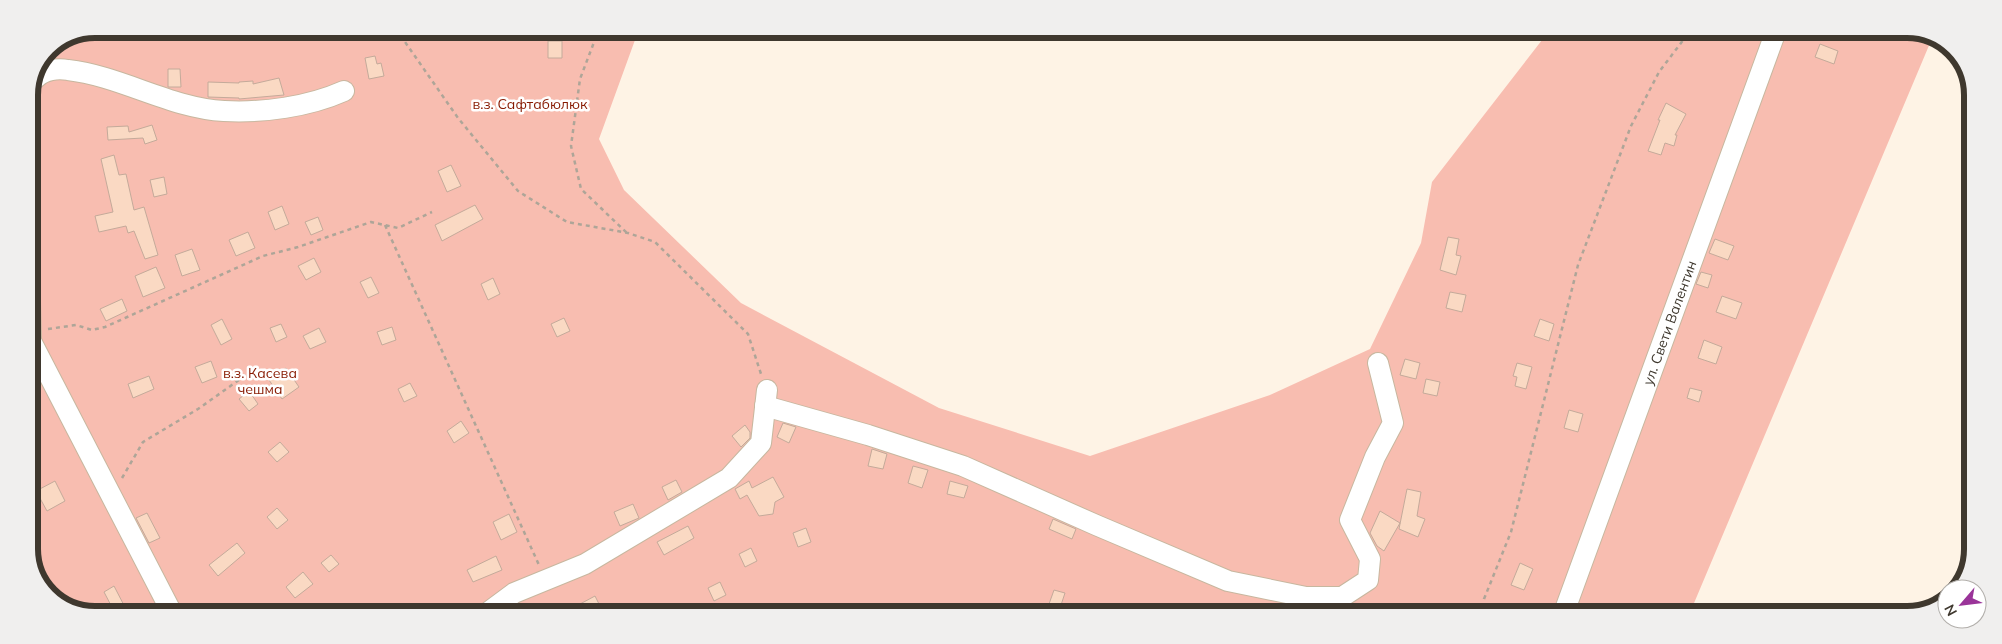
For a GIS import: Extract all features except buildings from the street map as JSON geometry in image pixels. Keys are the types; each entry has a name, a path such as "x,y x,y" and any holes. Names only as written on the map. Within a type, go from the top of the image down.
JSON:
{"street":[{"name":"ул. Свети Валентин","path":"1566,607 1774,37"},
{"path":"43,72 67,70 101,77 186,104 223,111 262,110 310,103 326,99 344,91"},
{"path":"38,355 169,607"},
{"path":"496,607 514,593 585,564 729,478 760,443 766,398 868,435 963,466 1096,526 1228,581 1306,597 1342,597 1368,580 1370,559 1350,520 1375,458 1394,423 1378,363"}],"path":[{"path":"402,37 458,118 518,191 567,222 628,234 655,242 748,334 766,398"},
{"path":"596,37 580,79 571,146 581,189 628,234"},
{"path":"1484,607 1484,599 1511,532 1578,265 1631,126 1659,72 1685,37"},
{"path":"38,334 50,327 76,325 92,330 105,327 263,256 298,247 371,222 398,228 432,212"},
{"path":"385,225 546,580"},
{"path":"111,497 143,442 198,409 253,370"}],"green space":[{"name":"в.з. Касева чешма","path":"94,37 636,37 599,139 624,190 741,303 939,408 1090,456 1270,395 1370,349 1421,243 1432,182 1544,37 1908,37 1930,43 1692,607 94,607 80,605 66,599 57,592 47,581 39,564 38,94 42,73 54,54 63,47 83,39"}],"park label":[{"name":"в.з. Сафтабюлюк","path":"530,104"}]}
